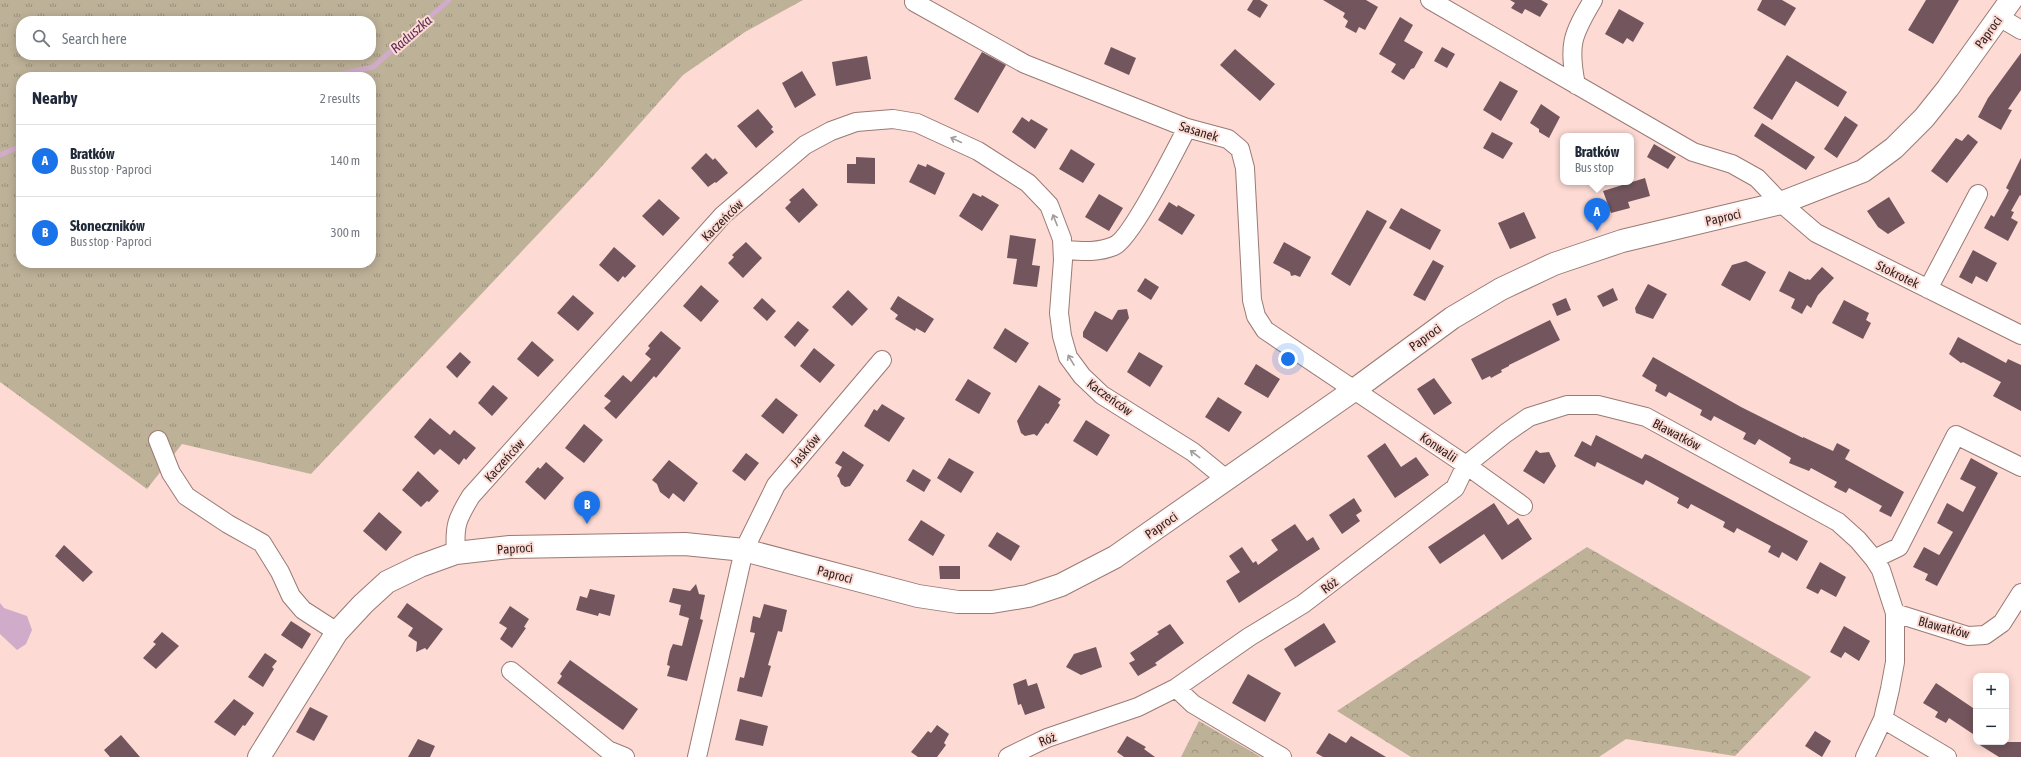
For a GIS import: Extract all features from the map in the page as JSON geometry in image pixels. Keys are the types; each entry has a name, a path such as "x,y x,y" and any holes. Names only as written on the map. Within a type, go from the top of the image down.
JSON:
{"street":[{"name":"Stokrotek","path":"1430,0 1693,152 1732,164 1757,178 1781,203 1816,233 2021,335"},
{"path":"1576,85 1571,58 1576,28 1593,0"},
{"name":"Sasanek","path":"914,2 1025,64 1187,128 1228,139 1240,149 1245,168 1252,300 1256,316 1265,330 1354,390"},
{"path":"2005,9 2021,30"},
{"name":"Paproci","path":"259,757 337,632 362,604 387,582 420,566 456,553 510,547 613,544 685,544 744,550 918,596 958,602 992,602 1028,596 1061,586 1115,557 1354,390 1452,318 1501,289 1554,264 1622,242 1781,203 1863,172 1894,148 1924,118 1948,88 2005,9"},
{"name":"Kaczeńców","path":"456,553 455,535 458,519 477,490 723,215 805,146 830,131 856,122 893,119 917,123 978,151 1028,183 1049,205 1062,239 1063,250 1059,313 1062,336 1068,357 1082,376 1102,395 1193,452 1226,479"},
{"path":"1063,250 1096,251 1116,245 1136,223 1187,128"},
{"path":"1928,289 1978,194"},
{"name":"Jaskrów","path":"697,757 744,550 776,485 882,360"},
{"name":"Konwalii","path":"1354,390 1466,465 1523,506"},
{"name":"Bławatków","path":"1466,465 1506,433 1529,417 1566,405 1598,405 1646,417 1831,519 1858,540 1881,570 1896,613 1896,662 1883,719 1865,757"},
{"path":"1874,560 1899,547 1956,435 2021,467"},
{"path":"158,440 171,473 186,496 228,524 262,543 280,572 291,596 303,610 337,632"},
{"name":"Róż","path":"1008,757 1047,738 1138,707 1176,688 1249,637 1303,604 1367,556 1455,488 1466,465"},
{"name":"Bławatków","path":"1896,613 1968,636 1986,634 2002,623 2021,593"},
{"path":"511,671 608,750 625,757"},
{"path":"1176,688 1193,704 1282,757"},
{"path":"1883,719 1947,757"}],"green space":[{"path":"0,0 803,0 745,32 683,75 595,174 311,474 182,444 147,489 0,382"},
{"path":"1587,547 1811,677 1735,756 1626,739 1599,757 1411,757 1337,711"},
{"path":"1199,721 1261,757 1181,757"}],"shaded area":[{"path":"0,603 4,608 27,616 32,630 26,644 17,650 0,634"}],"building":[{"path":"1253,0 1260,0 1268,5 1260,18 1247,10"},
{"path":"1323,0 1366,0 1378,7 1365,30 1359,27 1356,33 1345,27 1348,21 1343,17 1345,13"},
{"path":"1510,0 1541,0 1548,4 1540,17 1525,9 1522,14 1511,8 1515,3"},
{"path":"1762,0 1782,0 1796,8 1785,26 1757,10"},
{"path":"1926,0 1959,0 1933,44 1908,30"},
{"path":"1619,9 1644,23 1633,42 1627,38 1623,44 1605,34"},
{"path":"1400,17 1413,25 1404,41 1423,52 1414,68 1411,69 1404,80 1391,72 1396,64 1379,54"},
{"path":"1111,47 1136,58 1129,75 1104,64"},
{"path":"1442,47 1455,54 1447,68 1434,61"},
{"path":"1235,49 1275,84 1260,101 1220,65"},
{"path":"982,52 1006,65 978,113 954,99"},
{"path":"2021,53 2021,90 2008,109 2012,110 2001,130 1978,117 1988,98"},
{"path":"1787,55 1847,92 1838,107 1796,81 1772,120 1753,108"},
{"path":"867,56 871,79 836,86 832,62"},
{"path":"802,71 816,95 795,108 782,83"},
{"path":"1500,81 1518,91 1501,121 1483,110"},
{"path":"1541,104 1560,117 1549,138 1539,132 1539,129 1530,123"},
{"path":"758,109 773,127 771,129 774,132 756,148 737,126"},
{"path":"1845,116 1858,125 1837,158 1824,149"},
{"path":"1022,117 1029,122 1031,119 1048,129 1035,149 1012,132"},
{"path":"1762,123 1815,157 1806,170 1754,136"},
{"path":"1492,132 1513,143 1503,159 1483,148"},
{"path":"1968,134 1978,142 1947,183 1931,171 1956,138 1962,141"},
{"path":"1654,144 1676,157 1668,169 1647,157"},
{"path":"1071,149 1095,164 1083,183 1059,169"},
{"path":"706,153 713,160 715,158 728,173 716,183 715,182 708,187 691,168"},
{"path":"856,157 875,158 875,184 847,183 847,164 856,164"},
{"path":"2021,158 2021,196 2020,195 2011,211 2014,212 2011,218 2018,222 2008,241 1984,228 1991,215 1994,217 2009,190 2006,188"},
{"path":"918,164 926,167 927,164 945,173 935,195 909,182"},
{"path":"1645,178 1650,196 1628,202 1630,208 1611,213 1603,191 1622,185 1634,185 1634,181"},
{"path":"803,188 818,205 799,223 785,208 791,202 789,200"},
{"path":"973,193 981,197 982,195 999,205 982,231 959,216"},
{"path":"1099,194 1123,208 1109,231 1085,217"},
{"path":"1889,197 1905,223 1888,234 1878,227 1867,211"},
{"path":"659,199 680,218 663,236 642,216"},
{"path":"1169,202 1177,207 1178,205 1195,215 1182,235 1158,220"},
{"path":"1401,208 1441,230 1430,250 1389,228"},
{"path":"1367,210 1387,221 1350,286 1331,274"},
{"path":"1524,212 1536,238 1510,249 1498,223"},
{"path":"1010,235 1036,239 1032,265 1040,266 1037,287 1013,284 1017,259 1007,258"},
{"path":"746,242 762,258 743,278 728,263 734,257 732,255"},
{"path":"1284,242 1311,257 1300,277 1295,275 1291,276 1290,272 1273,263"},
{"path":"614,247 636,266 625,278 623,276 618,282 599,265"},
{"path":"1973,250 1997,263 1987,282 1976,276 1972,284 1959,277"},
{"path":"1433,260 1444,266 1425,301 1413,295"},
{"path":"1746,261 1766,272 1750,301 1721,285 1732,265"},
{"path":"1822,267 1834,278 1818,295 1811,308 1807,305 1802,314 1791,308 1795,299 1779,291 1789,271 1806,280 1810,280"},
{"path":"1145,278 1159,287 1151,300 1137,291"},
{"path":"1648,284 1667,294 1653,319 1636,313 1635,308"},
{"path":"701,285 719,301 701,322 683,306"},
{"path":"1613,288 1618,300 1603,307 1597,296"},
{"path":"848,290 868,309 852,326 832,307"},
{"path":"573,295 594,313 578,331 557,313"},
{"path":"898,296 934,319 925,333 916,328 915,331 895,319 898,315 890,309"},
{"path":"762,298 776,311 767,321 753,308"},
{"path":"1566,298 1571,310 1557,316 1552,304"},
{"path":"1844,300 1869,313 1866,320 1871,323 1863,339 1832,323"},
{"path":"1127,309 1129,318 1107,352 1083,337 1083,332 1095,311 1112,320 1118,310"},
{"path":"1550,320 1560,340 1509,365 1501,370 1502,372 1491,378 1490,376 1482,380 1471,359"},
{"path":"798,321 809,330 795,347 784,337"},
{"path":"1005,328 1029,343 1016,363 993,348"},
{"path":"661,331 681,348 656,378 654,376 616,419 604,408 611,401 604,396 623,375 631,382 651,359 645,354 650,348 648,346"},
{"path":"1958,337 2006,363 2008,359 2021,365 2021,411 1993,396 2001,382 1963,362 1961,363 1949,354"},
{"path":"532,341 554,360 538,377 517,359"},
{"path":"814,348 835,365 820,383 800,366"},
{"path":"460,352 471,362 457,378 446,367"},
{"path":"1139,352 1163,366 1150,387 1127,372"},
{"path":"1653,357 1741,407 1803,438 1833,451 1837,443 1850,450 1845,459 1904,492 1891,517 1879,511 1882,506 1849,488 1846,493 1834,487 1837,482 1811,468 1809,471 1789,463 1791,458 1759,439 1755,445 1743,439 1746,433 1714,416 1711,421 1700,415 1702,410 1669,392 1666,397 1655,391 1657,385 1642,376"},
{"path":"1256,364 1280,379 1268,398 1244,384"},
{"path":"1434,378 1452,403 1434,415 1417,389"},
{"path":"968,379 991,393 979,414 955,400"},
{"path":"493,385 508,398 492,416 478,403"},
{"path":"1039,385 1061,399 1058,403 1060,405 1048,424 1046,423 1037,436 1034,434 1025,436 1021,433 1017,421"},
{"path":"1218,397 1242,412 1229,432 1205,417"},
{"path":"776,398 798,415 783,434 761,416"},
{"path":"882,404 905,418 889,442 864,426 874,409 877,411"},
{"path":"430,418 450,435 454,430 476,448 466,460 464,458 459,465 440,449 434,455 414,437"},
{"path":"1086,420 1110,435 1097,456 1073,441"},
{"path":"584,424 603,440 584,463 565,448"},
{"path":"1596,435 1642,459 1645,454 1650,456 1808,541 1797,561 1782,552 1779,558 1768,552 1771,546 1737,528 1734,533 1723,527 1725,522 1691,504 1688,509 1677,503 1679,498 1646,480 1643,485 1597,462 1595,467 1574,456 1582,441 1591,446"},
{"path":"1385,443 1401,467 1416,457 1429,475 1395,498 1367,456"},
{"path":"1536,450 1540,453 1549,452 1556,466 1544,484 1523,471"},
{"path":"843,451 864,465 850,486 845,487 841,484 837,476 842,467 835,463"},
{"path":"746,453 759,463 745,481 732,471"},
{"path":"949,458 974,472 961,493 937,478"},
{"path":"1971,458 1998,473 1937,586 1925,580 1928,574 1913,567 1924,547 1939,555 1953,532 1937,523 1947,503 1963,512 1976,487 1960,479"},
{"path":"669,460 698,483 684,502 673,493 669,499 660,492 657,484 652,480"},
{"path":"546,462 564,478 545,500 525,482 538,467 540,469"},
{"path":"913,469 931,480 924,492 906,481"},
{"path":"418,471 439,491 429,502 427,501 421,507 402,490"},
{"path":"1354,498 1362,511 1356,515 1360,521 1342,534 1329,515"},
{"path":"1494,503 1508,525 1518,518 1532,539 1502,560 1484,534 1440,564 1428,547"},
{"path":"379,512 402,532 386,551 363,531"},
{"path":"921,520 945,535 933,556 908,540"},
{"path":"1295,524 1307,541 1313,537 1320,549 1239,603 1226,581 1240,572 1229,556 1242,547 1253,563 1256,561 1258,565 1278,550 1271,540"},
{"path":"997,532 1020,546 1011,561 988,546"},
{"path":"64,545 93,572 83,582 55,556"},
{"path":"1820,562 1846,577 1836,597 1821,589 1818,594 1806,588"},
{"path":"939,566 960,566 960,579 940,579"},
{"path":"696,584 699,594 705,595 700,619 703,620 687,681 667,676 670,666 667,665 670,651 673,644 682,646 689,618 679,615 681,605 669,602 673,588 690,591"},
{"path":"590,589 615,595 610,616 599,613 598,616 576,610 580,596 587,598"},
{"path":"407,603 443,629 427,650 425,648 416,652 417,642 408,636 413,628 397,617"},
{"path":"764,604 787,610 782,632 778,631 768,665 771,666 762,697 737,691 740,677 744,678 755,633 750,632 753,616 760,618"},
{"path":"510,606 529,619 524,627 526,628 512,648 500,639 507,628 499,623"},
{"path":"291,621 311,634 302,649 281,635"},
{"path":"1324,623 1336,642 1295,667 1284,649"},
{"path":"1170,624 1184,643 1155,663 1157,665 1138,676 1129,663 1135,660 1130,653 1159,634 1157,632"},
{"path":"1844,626 1870,641 1859,661 1845,652 1841,658 1830,652"},
{"path":"162,632 179,646 156,669 143,658 156,644 153,642"},
{"path":"1096,647 1102,667 1081,675 1066,667 1074,654"},
{"path":"265,653 277,661 272,667 274,669 263,687 248,677"},
{"path":"570,660 638,709 623,730 557,683 562,676 560,674"},
{"path":"1248,674 1281,693 1265,722 1232,703"},
{"path":"1026,679 1028,686 1037,683 1045,708 1025,715 1021,704 1018,705 1013,684"},
{"path":"1936,683 1973,708 1973,734 1949,718 1946,723 1935,717 1938,712 1923,703"},
{"path":"234,699 254,713 245,726 243,725 235,736 214,722"},
{"path":"310,707 328,716 314,741 296,732"},
{"path":"740,719 768,726 763,746 735,740"},
{"path":"937,725 949,734 944,743 946,745 937,757 918,757 911,752 928,731 931,733"},
{"path":"1815,731 1831,741 1822,757 1805,746"},
{"path":"1329,733 1346,743 1351,736 1386,757 1323,757 1316,753"},
{"path":"121,735 140,757 110,757 104,750"},
{"path":"1127,736 1146,747 1144,749 1155,757 1124,757 1117,752"},
{"path":"418,739 435,746 430,757 408,757"},
{"path":"2009,742 2021,742 2021,757 1999,757 1980,745 2009,745"}],"waterway":[{"name":"Raduszka","path":"349,72 373,67 449,0"},
{"name":"Raduszka","path":"0,155 16,148"}],"place":[{"name":"Bratków","path":"1597,231"},
{"name":"Słoneczników","path":"587,524"}]}
